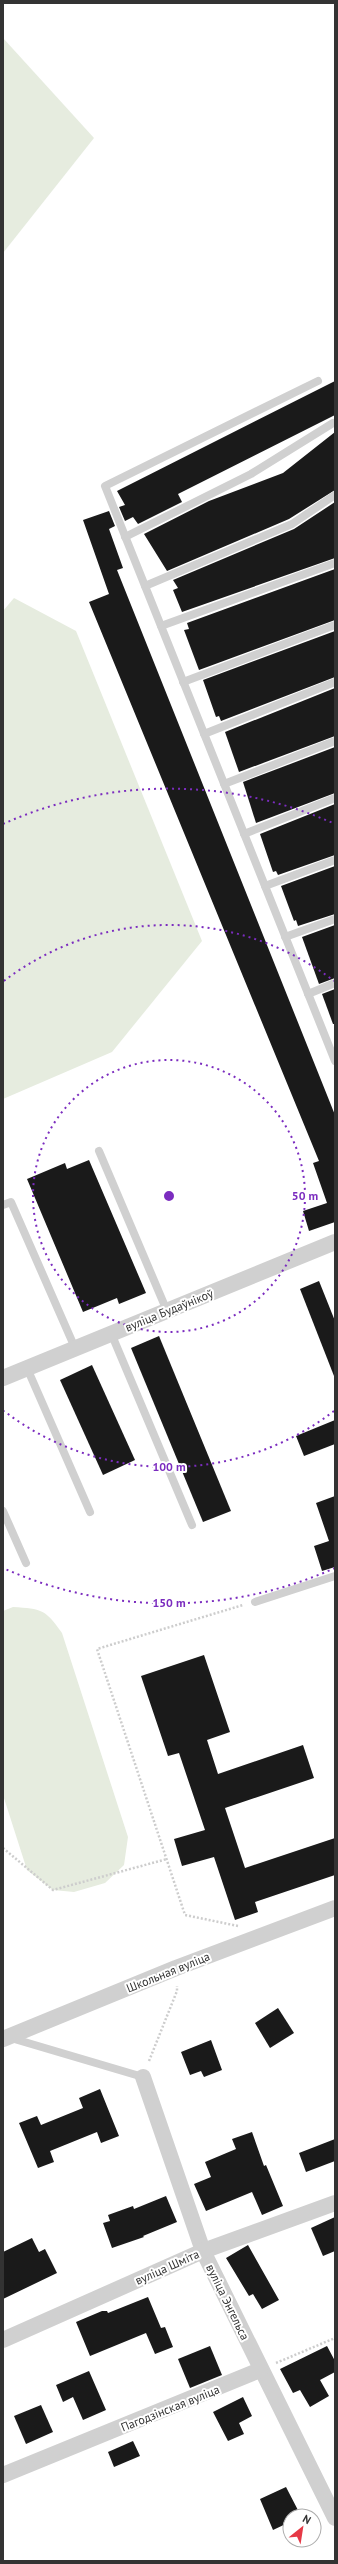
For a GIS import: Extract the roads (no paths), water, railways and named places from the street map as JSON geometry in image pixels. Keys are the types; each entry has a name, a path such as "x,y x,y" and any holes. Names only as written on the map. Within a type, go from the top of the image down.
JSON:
{"street":[{"name":"вуліца Будаўнікоў","path":"3,1378 335,1242"},
{"name":"Школьная вуліца","path":"6,2038 176,1968 335,1908"},
{"name":"вуліца Энгельса","path":"143,2077 203,2251 260,2370 335,2518"},
{"name":"вуліца Шміта","path":"3,2340 203,2251 335,2202"},
{"name":"Пагодзінская вуліца","path":"3,2475 260,2370"}],"lane":[{"path":"318,381 105,486 308,994 333,1049 335,1061"},
{"path":"125,537 251,474 334,423"},
{"path":"145,586 292,524 335,494"},
{"path":"161,626 335,563"},
{"path":"183,682 335,625"},
{"path":"204,734 335,682"},
{"path":"224,784 335,741"},
{"path":"244,834 335,798"},
{"path":"265,886 335,860"},
{"path":"285,937 335,918"},
{"path":"308,994 335,983"},
{"path":"99,1151 167,1311"},
{"path":"3,1205 11,1202 75,1348"},
{"path":"111,1333 192,1525"},
{"path":"27,1368 90,1512"},
{"path":"3,1511 26,1563"},
{"path":"255,1602 335,1576"},
{"path":"6,2038 143,2077"}]}
